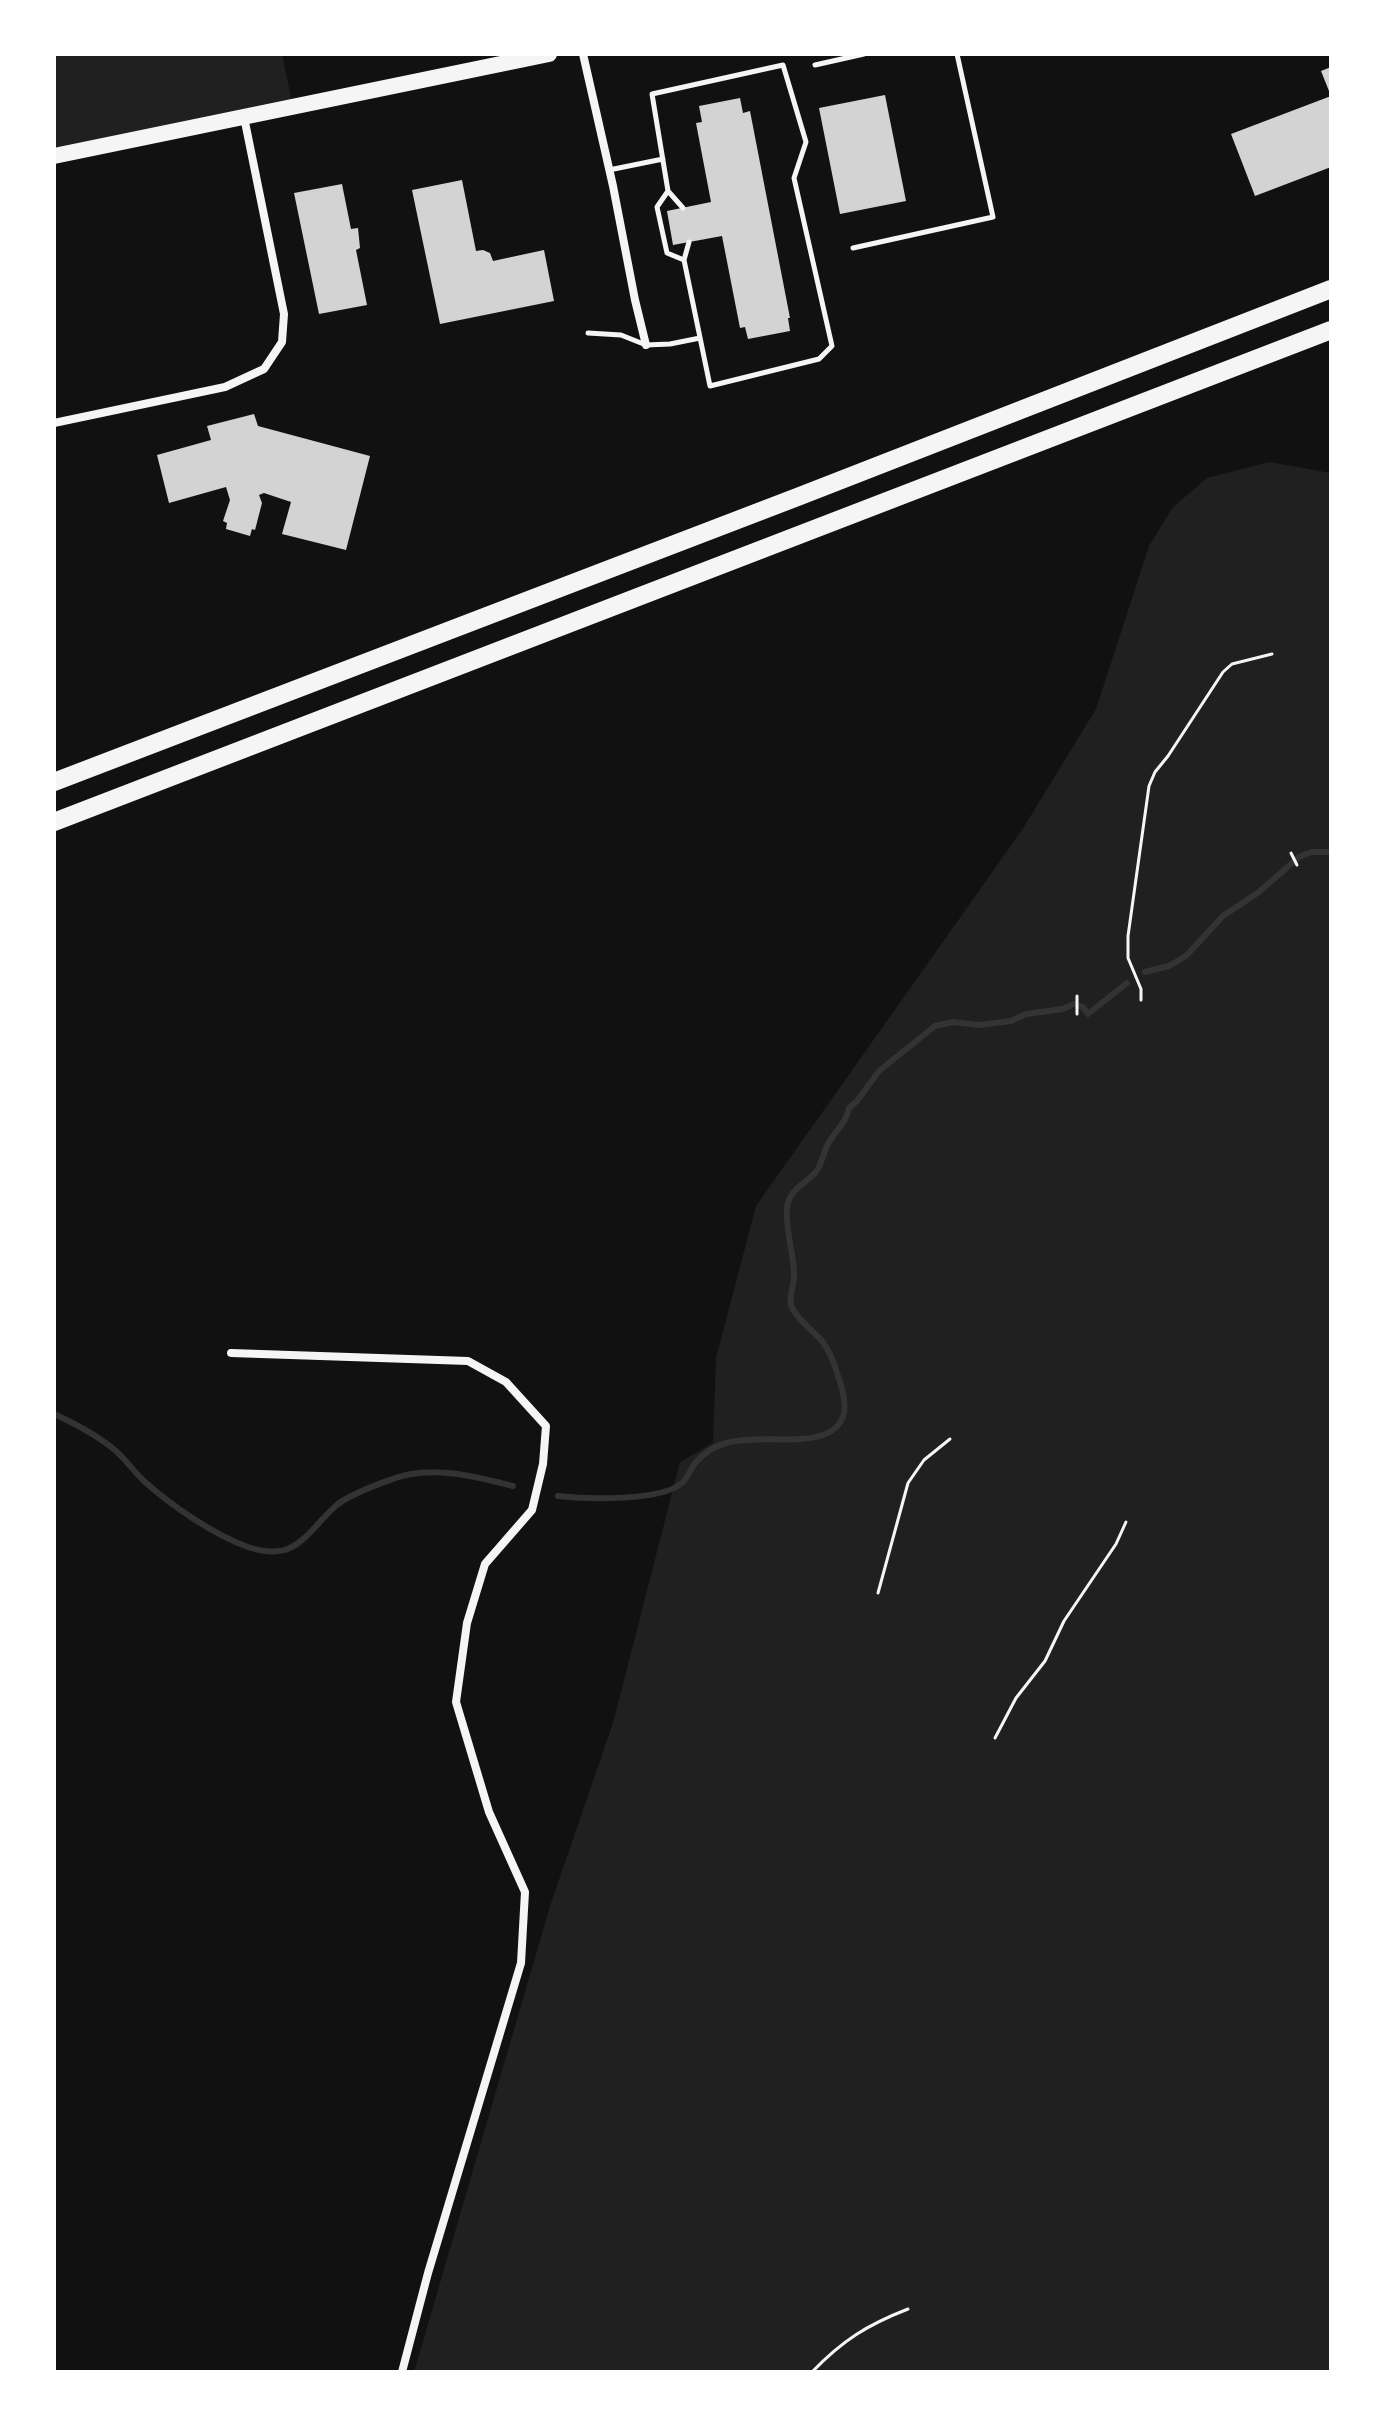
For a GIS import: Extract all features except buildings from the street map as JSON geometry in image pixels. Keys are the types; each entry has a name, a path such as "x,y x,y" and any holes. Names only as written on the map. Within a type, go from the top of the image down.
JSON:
{"main road":[{"path":"54,156 549,54"},
{"path":"54,782 1331,289"},
{"path":"54,822 1331,330"}],"street":[{"path":"583,54 646,345"},
{"path":"54,423 225,387 264,369 282,342 284,314 244,117"},
{"path":"231,1353 468,1361 506,1382 546,1426 543,1464 532,1510 485,1564 467,1623 456,1702 489,1812 525,1892 521,1963 428,2273 402,2372"}],"lane":[{"path":"815,65 864,54"},
{"path":"853,248 993,217 957,54"},
{"path":"683,208 668,191 652,94 783,65 806,142 794,178 832,346 819,359 710,386 684,260 689,242"},
{"path":"609,170 663,159"},
{"path":"668,191 657,207 667,253 684,260"},
{"path":"588,333 621,335 646,345 700,338"}],"path":[{"path":"1141,1000 1141,989 1128,958 1128,936 1149,786 1155,772 1223,672 1232,664 1272,654"},
{"path":"1291,853 1297,865"},
{"path":"1077,996 1077,1014"},
{"path":"878,1593 908,1483 924,1460 950,1439"},
{"path":"995,1738 1016,1698 1045,1661 1064,1621 1116,1544 1126,1522"},
{"path":"812,2372 850,2337 908,2309"}],"shaded area":[{"path":"54,54 282,54 293,107 54,156"},
{"path":"1269,462 1331,473 1331,2372 414,2372 551,1903 613,1723 680,1462 713,1443 716,1358 756,1206 1022,830 1096,709 1149,546 1173,507 1207,478"}],"waterway":[{"path":"1145,972 1169,966 1186,956 1223,916 1259,892 1299,857 1312,852 1331,852"},
{"path":"558,1496 623,1498 659,1493 683,1482 699,1459 722,1444 813,1438 832,1431 844,1412 842,1388 828,1350 791,1305 794,1267 787,1216 790,1197 816,1172 849,1108 879,1071 935,1026 953,1022 979,1025 1011,1021 1026,1014 1063,1009 1074,1004 1083,1007 1088,1014 1127,983"},
{"path":"54,1414 109,1445 145,1482 194,1519 235,1542 265,1551 290,1548 344,1500 404,1476 424,1472 450,1473 513,1486"}]}
